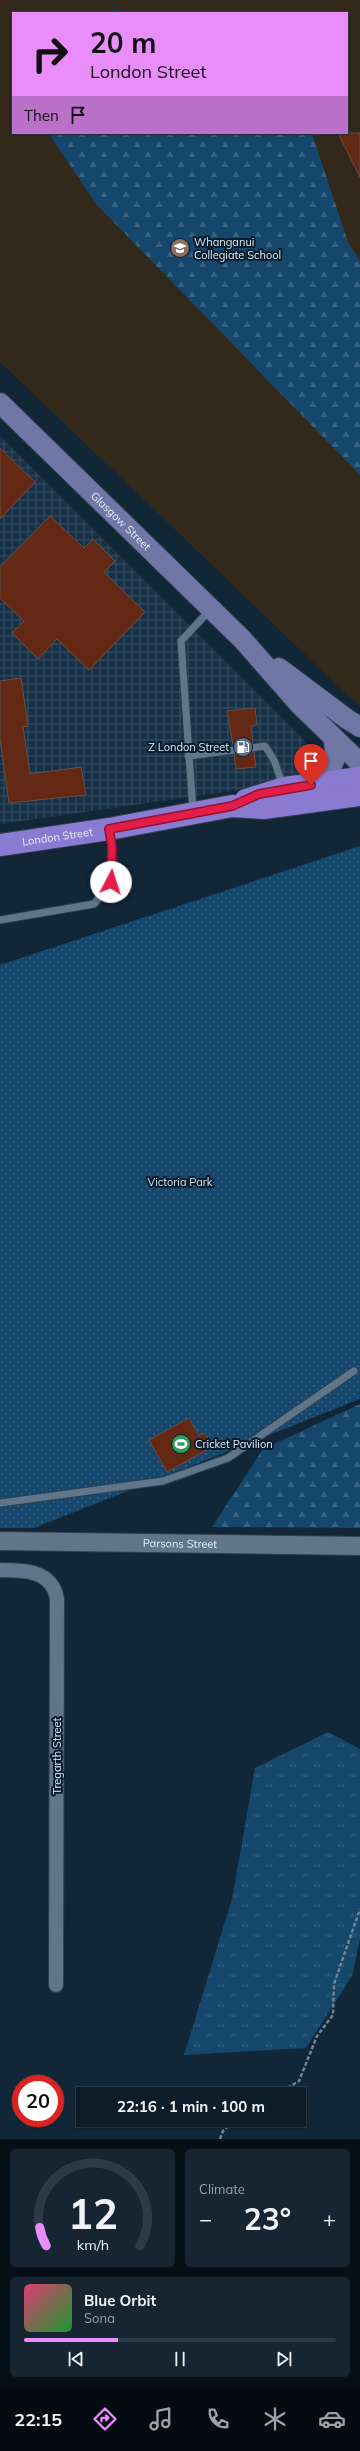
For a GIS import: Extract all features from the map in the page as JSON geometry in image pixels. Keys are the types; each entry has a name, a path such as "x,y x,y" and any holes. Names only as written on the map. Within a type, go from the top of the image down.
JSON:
{"highway":[{"name":"London Street","path":"232,806 259,794 284,788 360,778"},
{"name":"London Street","path":"0,845 109,829 232,806 264,808 360,795"}],"main road":[{"name":"Glasgow Street","path":"0,402 242,640 299,704 360,764"},
{"name":"Glasgow Street","path":"242,640 326,704 360,727"},
{"path":"325,783 334,765 334,738"}],"street":[{"name":"Parsons Street","path":"0,1541 360,1546"},
{"name":"Tregarth Street","path":"0,1570 31,1572 44,1576 50,1581 57,1599 56,1985"}],"lane":[{"path":"193,813 181,641 210,610"},
{"path":"188,756 265,746 274,760 284,788"},
{"path":"0,920 94,904 111,882 112,847 109,829"},
{"path":"0,1503 163,1481 228,1458 354,1371"}],"path":[{"path":"289,2087 299,2081 318,2036 333,2015 334,1984 360,1909"},
{"path":"220,2139 223,2131 227,2127"}],"shaded area":[{"name":"Whanganui Collegiate School","path":"0,0 360,0 360,707 0,362"},
{"path":"0,436 302,738 319,763 302,781 0,824"}],"green space":[{"path":"120,10 122,12 94,12"},
{"path":"49,134 312,134 348,242 360,261 360,475 97,205"},
{"name":"Victoria Park","path":"360,846 360,1399 34,1528 0,1528 0,965"},
{"path":"360,1404 360,1528 212,1527 263,1449"},
{"path":"328,1732 360,1749 360,1939 352,1976 306,2048 184,2055 232,1899 255,1768"}],"building":[{"path":"360,133 360,177 338,134"},
{"path":"0,448 35,482 0,519"},
{"path":"50,516 84,548 93,539 115,561 104,572 145,612 89,670 57,639 38,659 12,633 24,621 0,598 0,567"},
{"path":"21,678 28,726 23,727 30,774 81,767 86,795 9,803 0,739 0,681"},
{"path":"255,708 257,725 251,726 253,743 233,745 227,711"},
{"path":"254,752 256,767 236,769 234,755"},
{"name":"Cricket Pavilion","path":"189,1418 199,1436 205,1433 212,1447 167,1472 149,1440"}],"place":[{"name":"Whanganui Collegiate School","path":"180,248"},
{"name":"Z London Street","path":"243,747"},
{"name":"Cricket Pavilion","path":"181,1444"}],"route":[{"path":"111,882 112,847 109,829 232,806 259,794 284,788 311,785"}]}
